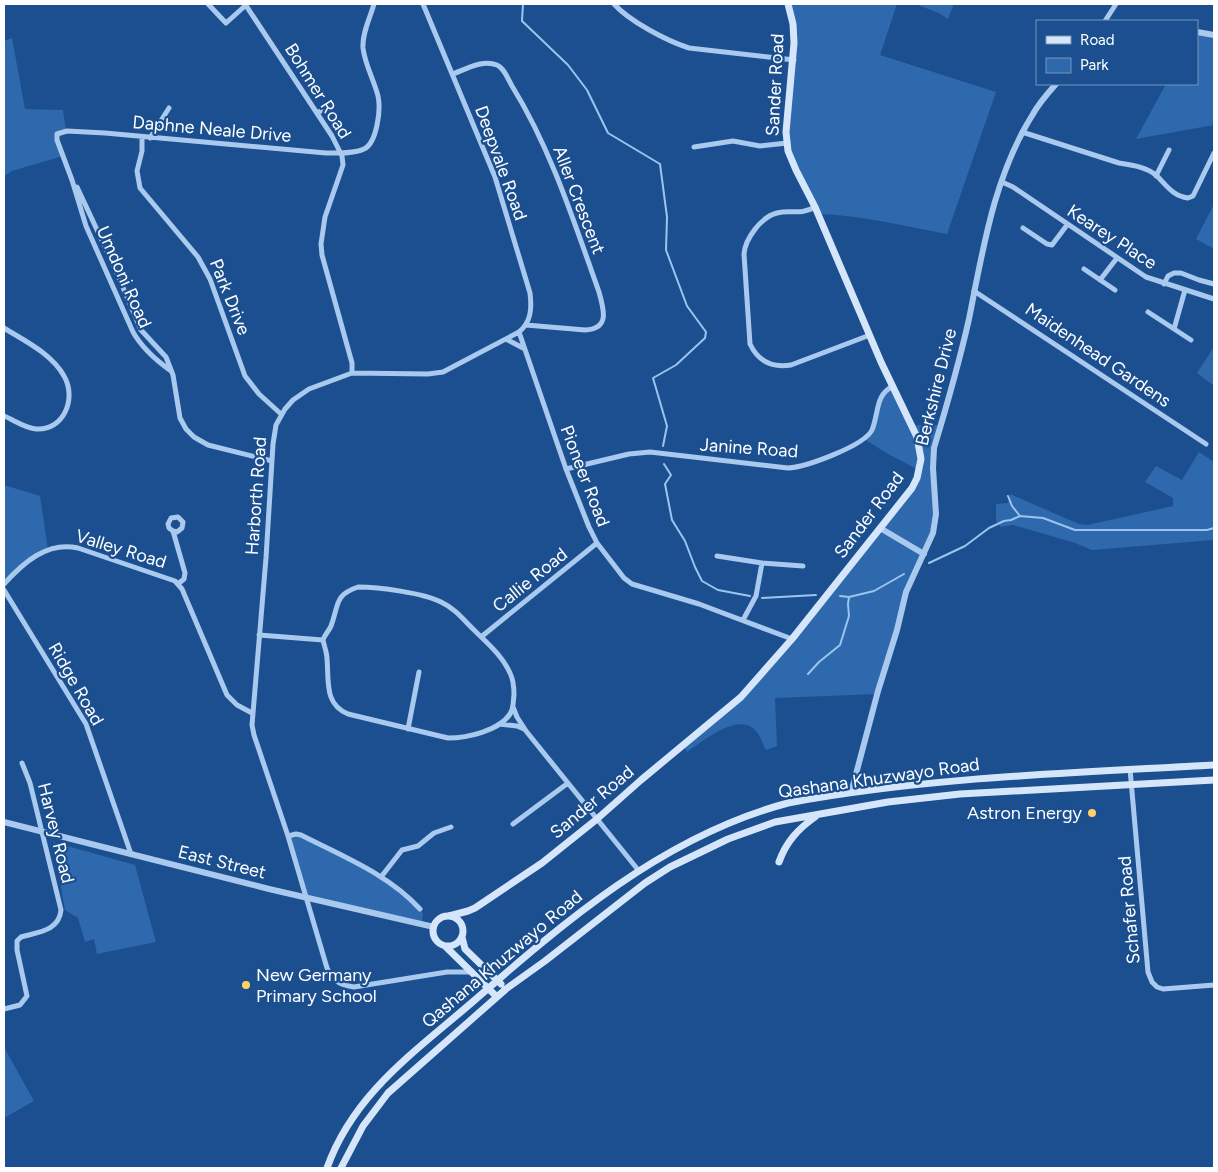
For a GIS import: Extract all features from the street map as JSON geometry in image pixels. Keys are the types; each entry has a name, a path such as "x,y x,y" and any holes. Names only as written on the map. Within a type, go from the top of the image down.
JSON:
{"main road":[{"name":"Sander Road","path":"463,928 466,919 476,908 542,863 597,819 683,744 727,710 754,683 792,639 918,478 921,459 917,438 815,207 796,170 787,143 786,132 794,60 793,24 788,4"},
{"name":"Qashana Khuzwayo Road","path":"327,1168 345,1129 368,1096 498,980 585,909 639,871 687,844 740,819 788,803 940,782 1214,765"},
{"name":"Qashana Khuzwayo Road","path":"341,1168 363,1126 388,1093 497,996 645,883 670,867 749,830 775,822 888,802 960,794 1214,780"},
{"path":"779,862 784,849 792,838 802,826 818,815"},
{"name":"Sander Road","path":"449,916 476,908"},
{"path":"497,996 434,936 434,927 440,919 449,916 458,919 463,928 462,937 465,949 506,989"},
{"path":"445,946 455,944 462,937"}],"street":[{"path":"208,4 226,23 246,4"},
{"name":"Bohmer Road","path":"246,4 341,153 343,161 342,170 325,217 321,244 322,254 352,363 352,373"},
{"name":"Daphne Neale Drive","path":"81,132 341,153 365,149 372,140 378,116 378,96 367,66 363,48 366,29 374,4"},
{"name":"Deepvale Road","path":"423,4 495,177 530,293 531,312 526,324"},
{"path":"614,4 625,14 662,37 689,48 794,60"},
{"path":"1106,20 1116,4"},
{"path":"1198,32 1214,35"},
{"name":"Aller Crescent","path":"453,74 486,63 502,68 548,155 599,292 604,313 603,320 601,324 593,329 585,330 526,324"},
{"name":"Berkshire Drive","path":"851,793 909,582 933,533 936,514 932,468 934,448 955,376 987,227 1022,132 1037,107 1055,85"},
{"path":"317,113 328,107"},
{"path":"150,138 169,108"},
{"name":"Umdoni Road","path":"81,132 60,132 56,136 86,226 133,332 139,342 161,364 172,371"},
{"path":"1022,132 1120,163 1136,165 1156,176 1172,192 1181,197 1191,198 1214,153"},
{"name":"Park Drive","path":"142,137 142,151 137,171 140,188 198,256 210,279 245,376 259,394 281,414"},
{"path":"694,147 733,141 760,146 787,143"},
{"path":"1156,176 1169,150"},
{"name":"Umdoni Road","path":"72,180 101,237 142,330 166,357 172,371 180,418 186,429 194,437 208,445 272,461"},
{"name":"Kearey Place","path":"1002,182 1146,277 1214,299"},
{"path":"815,207 802,213 774,214 757,228 748,239 744,254 750,344 759,358 779,367 790,366 870,335"},
{"path":"1023,228 1047,244 1052,245 1068,225"},
{"path":"1100,280 1117,258"},
{"path":"1084,269 1115,290"},
{"path":"1164,284 1168,276 1178,273 1214,284"},
{"name":"Maidenhead Gardens","path":"974,290 1206,444"},
{"path":"1174,329 1185,290"},
{"path":"1148,312 1191,340"},
{"path":"519,332 526,324"},
{"path":"4,328 51,360 64,375 70,393 66,412 54,425 49,427 29,428 4,416"},
{"name":"Harborth Road","path":"472,972 447,972 354,987 340,984 332,977 327,968 288,836 254,735 252,712 275,430 281,414 301,394 352,373 428,374 443,372 519,332"},
{"name":"Pioneer Road","path":"519,332 566,469 589,527 596,543 624,578 632,584 689,600 792,639"},
{"path":"506,339 523,348"},
{"name":"Janine Road","path":"566,469 634,453 650,452 781,468 802,467 842,451 868,436 880,397 893,386"},
{"path":"880,528 924,554"},
{"path":"173,531 185,573 184,578 178,584"},
{"name":"Callie Road","path":"481,637 596,543"},
{"name":"Valley Road","path":"4,584 28,560 44,551 65,546 78,548 172,579 182,589 228,695 237,705 252,712"},
{"path":"717,556 762,563 803,566"},
{"path":"743,620 756,596 762,563"},
{"path":"358,587 398,591 440,601 455,610 498,653 511,674 514,691 513,706 510,714 499,724 480,733 458,738 442,738 348,714 338,709 329,694 327,659 323,640 330,627 339,598 349,590 358,587"},
{"name":"Ridge Road","path":"4,590 86,724 131,854"},
{"path":"258,635 323,640"},
{"path":"408,729 419,672"},
{"path":"513,706 517,718 526,731 639,871"},
{"path":"499,724 517,726 526,731"},
{"name":"Harvey Road","path":"4,1008 20,1005 27,996 16,950 18,939 21,936 52,928 58,921 61,910 30,783 22,763"},
{"name":"Schafer Road","path":"1130,770 1147,960 1152,982 1157,987 1163,989 1214,985"},
{"path":"512,824 568,782"},
{"name":"East Street","path":"4,822 306,898 434,927"},
{"path":"381,877 402,850 418,846 434,833 451,827"},
{"path":"288,836 301,835 381,877 402,891 420,909"}],"green space":[{"path":"788,4 897,4 880,55 996,92 947,234 867,219 818,214 788,152 793,60"},
{"path":"915,4 954,4 948,19 939,13"},
{"path":"1198,32 1214,35 1214,125 1136,139 1165,85 1198,85"},
{"path":"12,38 25,109 63,110 66,131 57,134 63,156 12,171 4,176 4,41"},
{"path":"1214,204 1214,249 1196,239"},
{"path":"1214,347 1214,386 1197,373"},
{"path":"893,386 911,425 941,425 935,448 934,533 917,567 877,694 775,698 777,746 766,750 754,729 747,725 738,724 719,731 687,752 683,744 740,697 907,494 919,470 864,439 868,436 881,397"},
{"path":"1199,452 1214,462 1214,540 1092,550 1075,543 1013,525 1001,527 996,521 996,504 1008,503 1010,494 1079,524 1088,525 1173,506 1173,498 1145,482 1156,466 1182,480"},
{"path":"4,485 40,496 48,550 37,554 4,583"},
{"path":"296,834 381,877 420,908 423,914 422,924 306,898 287,836"},
{"path":"53,842 135,865 156,942 97,954 94,939 85,942 78,918 65,910"},
{"path":"4,1047 34,1101 4,1118"}],"waterway":[{"path":"523,4 522,21 568,65 587,90 608,133 660,164 667,217 666,250 687,306 706,332 705,338 676,365 653,378 667,426 663,446"},
{"path":"664,464 671,475 665,484 672,520 685,541 702,581 718,590 750,596"},
{"path":"1008,496 1012,506 1020,516 1043,518 1075,530 1207,530 1214,528"},
{"path":"929,563 965,546 989,528 1020,516"},
{"path":"808,674 819,662 840,645 849,616 849,597 874,591 904,574"},
{"path":"762,598 816,595"},
{"path":"840,596 849,597"}],"place":[{"name":"Astron Energy","path":"1092,813"},
{"name":"New Germany Primary School","path":"246,985"}]}
